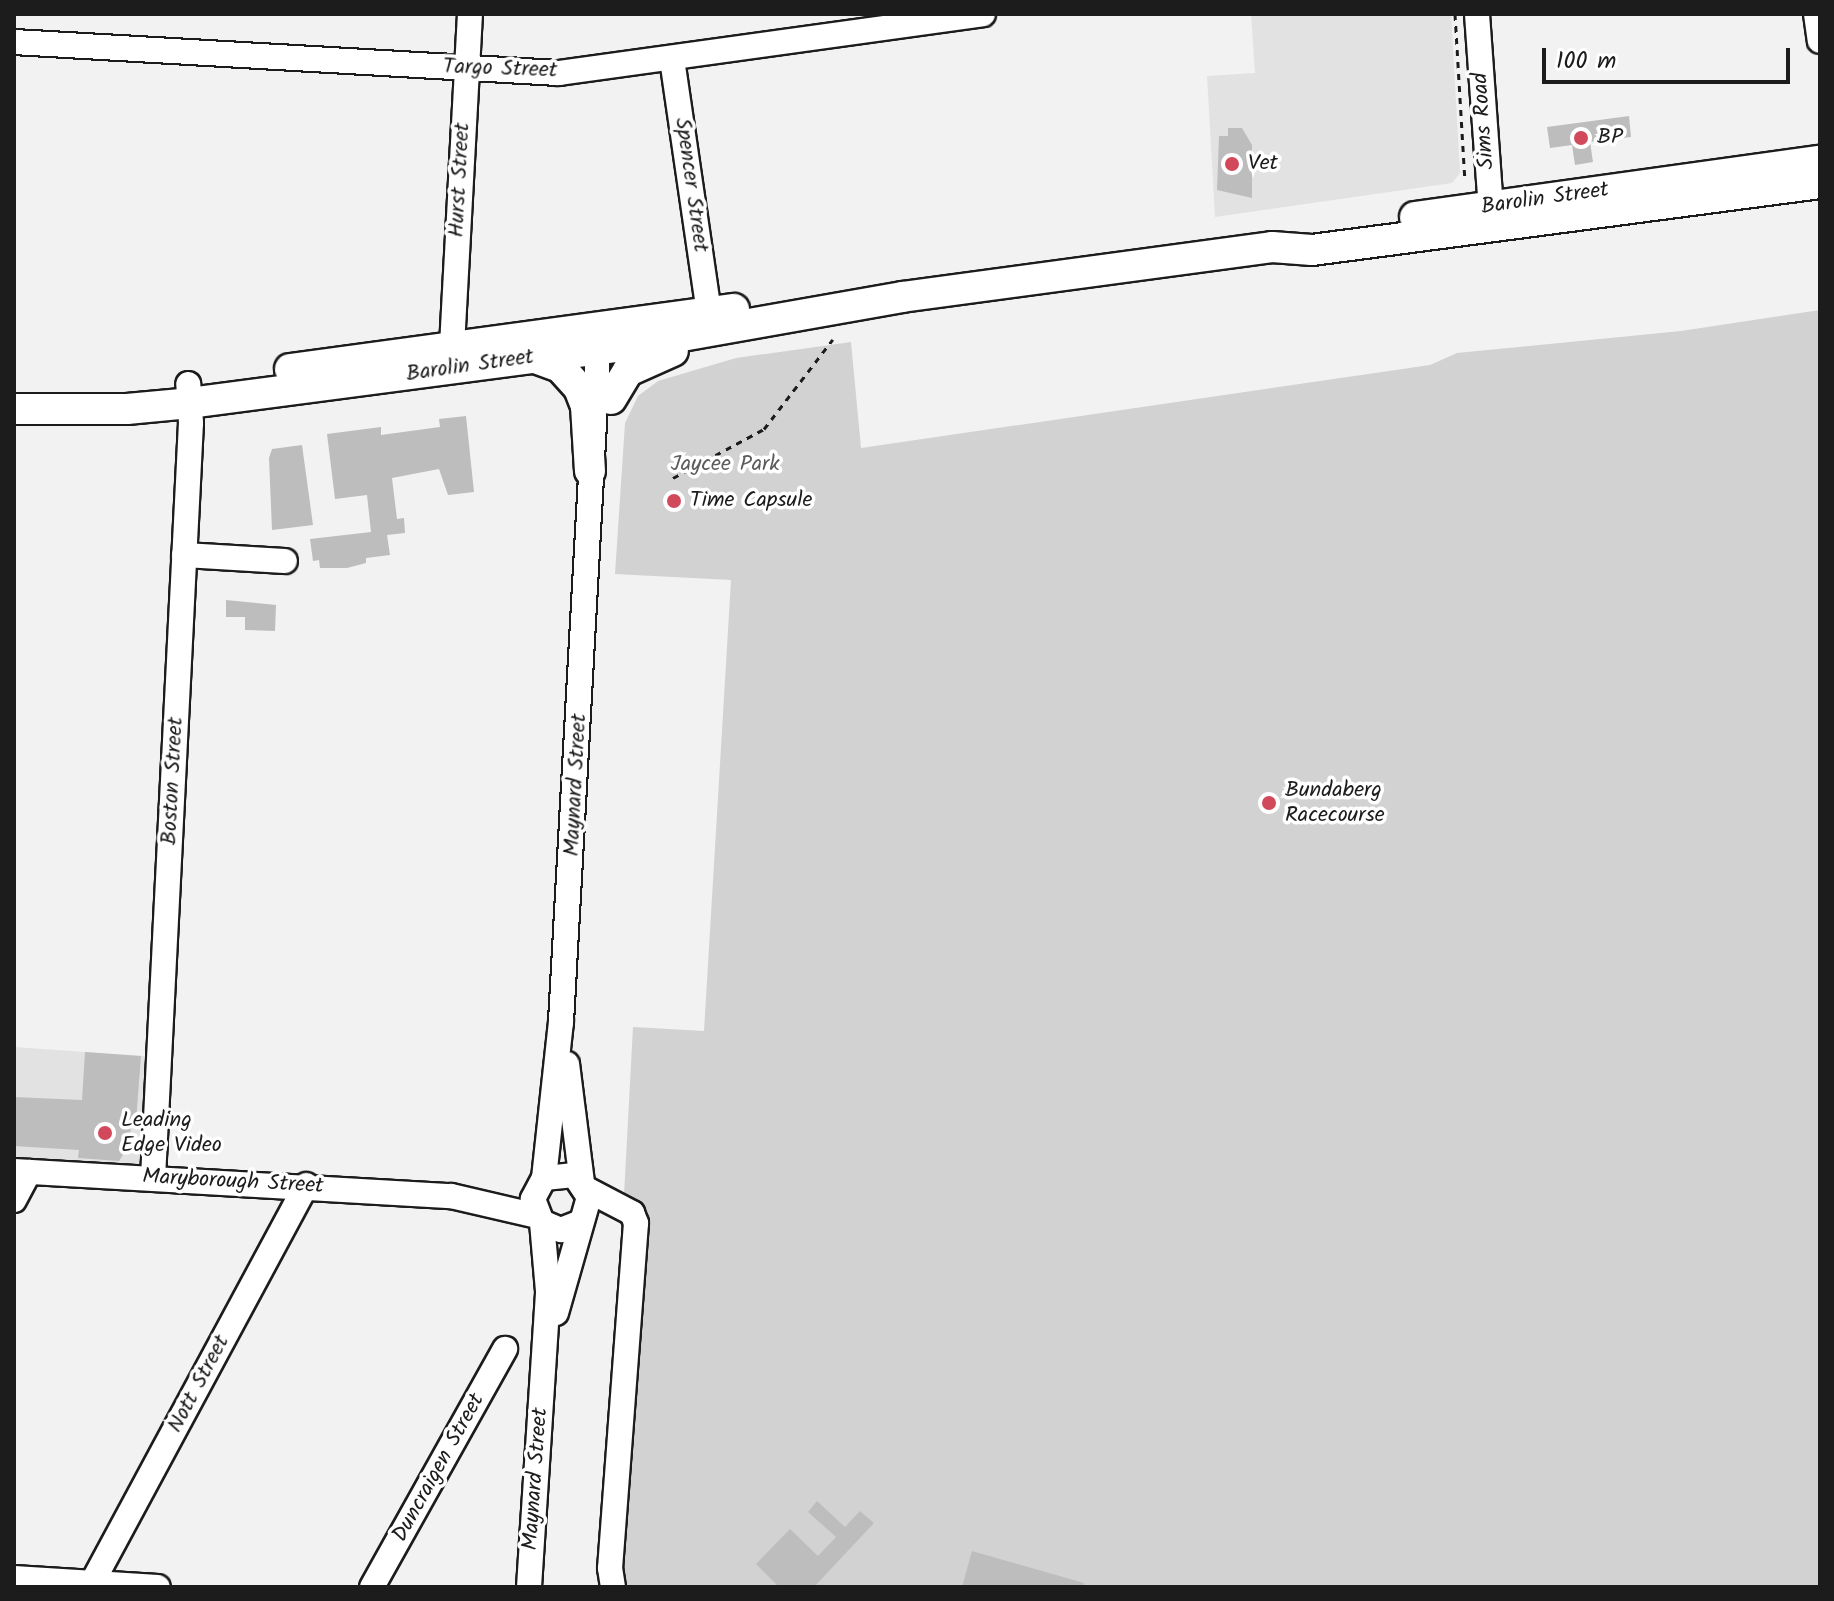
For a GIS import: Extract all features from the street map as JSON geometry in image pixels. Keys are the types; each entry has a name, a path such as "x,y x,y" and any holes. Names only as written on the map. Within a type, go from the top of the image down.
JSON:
{"main road":[{"name":"Barolin Street","path":"1492,217 1820,161"},
{"name":"Barolin Street","path":"189,393 535,358 607,336 709,312 902,297 1272,247 1310,234 1820,183"},
{"name":"Barolin Street","path":"24,409 127,409 189,393 452,346 791,320 902,297"},
{"path":"611,399 628,371 656,356 791,320"},
{"path":"535,358 568,373 584,397 590,471"}],"street":[{"name":"Hurst Street","path":"452,346 470,14"},
{"name":"Targo Street","path":"14,42 559,73 983,14"},
{"name":"Sims Road","path":"1477,14 1492,217"},
{"path":"1816,14 1820,41"},
{"name":"Spencer Street","path":"672,59 709,312"},
{"name":"Maynard Street","path":"590,548 599,519 611,399 607,336"},
{"name":"Maynard Street","path":"542,1180 561,1022 590,548 586,518 607,336"},
{"name":"Boston Street","path":"153,1178 184,555 189,393"},
{"path":"184,555 285,561"},
{"name":"Maynard Street","path":"561,1022 585,1186"},
{"path":"14,1200 22,1171"},
{"name":"Maryborough Street","path":"22,1171 306,1185 451,1196 509,1192 542,1180"},
{"path":"613,1587 610,1568 636,1223 632,1213 564,1172 542,1180 533,1199 539,1219 561,1230 583,1219 621,1209"},
{"name":"Nott Street","path":"92,1583 306,1185"},
{"path":"583,1219 585,1186"},
{"name":"Maryborough Street","path":"451,1196 539,1219"},
{"name":"Maynard Street","path":"529,1587 548,1251 539,1219"},
{"name":"Maynard Street","path":"543,1370 583,1219"},
{"name":"Duncraigen Street","path":"372,1587 505,1349"},
{"path":"14,1578 158,1587"}],"path":[{"path":"1455,14 1465,180"},
{"path":"673,478 764,429 833,339"}],"shaded area":[{"path":"1251,14 1451,14 1460,173 1452,183 1215,217 1207,76 1255,73"},
{"path":"14,1047 157,1057 148,1179 14,1169"}],"green space":[{"name":"Bundaberg Racecourse","path":"1820,310 1820,1587 603,1587 633,1027 704,1031 731,580 615,574 625,423 638,396 658,381 736,358 851,342 861,448 1430,365 1457,353 1681,331"}],"building":[{"path":"1629,116 1631,137 1590,142 1593,162 1575,165 1572,145 1550,148 1547,127"},
{"name":"Vet","path":"1228,128 1242,128 1252,145 1252,198 1217,190 1219,136 1228,136"},
{"path":"466,416 474,492 448,495 439,469 392,478 397,519 404,518 405,533 387,535 390,555 366,558 366,563 347,568 320,568 319,560 313,561 310,539 371,532 367,495 335,499 327,434 381,427 381,435 440,427 439,419"},
{"path":"302,445 313,525 272,530 269,458 272,449"},
{"path":"226,600 276,605 275,631 245,630 245,617 226,617"},
{"path":"85,1052 141,1056 136,1122 131,1122 130,1143 119,1161 78,1158 79,1150 14,1146 14,1097 82,1100"},
{"path":"817,1501 845,1527 860,1511 874,1523 814,1587 779,1587 756,1564 790,1529 818,1556 836,1537 808,1512"},
{"path":"972,1551 1084,1583 1083,1587 962,1587"}],"place":[{"name":"BP","path":"1581,138"},
{"name":"Vet","path":"1232,164"},
{"name":"Time Capsule","path":"674,501"},
{"name":"Bundaberg Racecourse","path":"1269,803"},
{"name":"Leading Edge Video","path":"105,1133"}],"park label":[{"name":"Jaycee Park","path":"725,465"}]}
